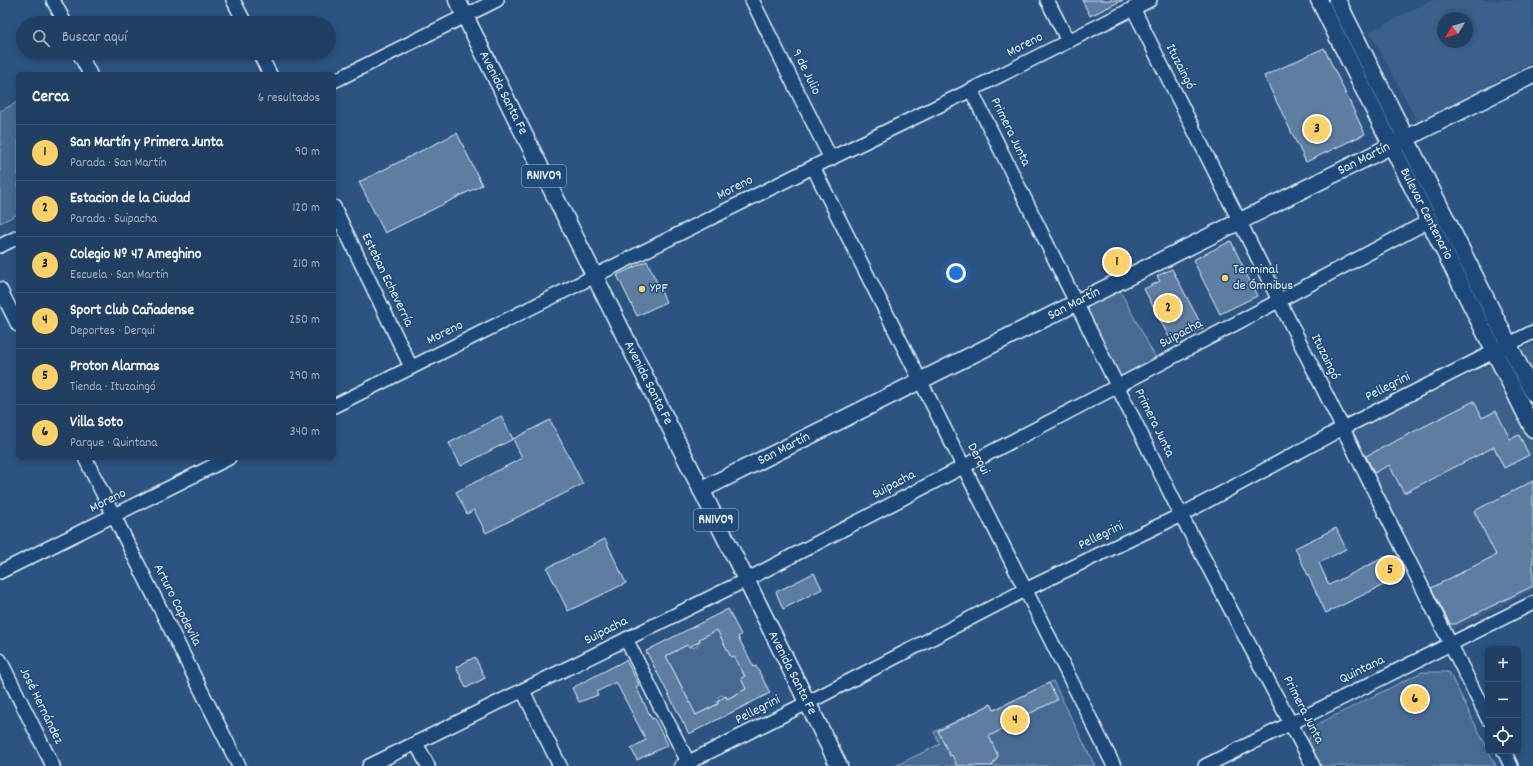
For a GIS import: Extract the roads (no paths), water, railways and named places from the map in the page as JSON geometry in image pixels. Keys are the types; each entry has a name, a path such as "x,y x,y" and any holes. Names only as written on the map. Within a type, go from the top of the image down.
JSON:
{"main road":[{"name":"Avenida Santa Fe","path":"456,0 839,766"},
{"name":"Bulevar Centenario","path":"1319,0 1533,429"},
{"name":"Bulevar Centenario","path":"1337,0 1533,393"},
{"name":"San Martín","path":"701,490 1533,75"}],"street":[{"path":"53,0 61,16"},
{"path":"233,0 241,16"},
{"path":"336,80 497,0"},
{"name":"9 de Julio","path":"752,0 831,159"},
{"path":"1047,0 1068,41"},
{"name":"Moreno","path":"336,405 1150,0"},
{"name":"Ituzaingó","path":"1133,8 1487,718"},
{"path":"83,60 89,72"},
{"path":"263,60 269,72"},
{"name":"Primera Junta","path":"971,90 1181,515 1314,766"},
{"name":"Derqui","path":"813,167 1114,766"},
{"name":"Esteban Echeverría","path":"336,211 411,367"},
{"name":"Suipacha","path":"369,766 746,580 1118,386 1429,221"},
{"path":"0,246 16,238"},
{"path":"0,289 16,321"},
{"name":"Pellegrini","path":"687,765 1025,590 1181,515 1343,428 1533,332"},
{"name":"Arturo Capdevila","path":"86,460 239,766"},
{"name":"Moreno","path":"0,572 225,460"},
{"name":"Quintana","path":"1205,766 1533,603"},
{"path":"626,639 687,765"},
{"name":"José Hernández","path":"0,660 53,766"},
{"path":"523,691 560,766"},
{"path":"416,743 428,766"},
{"path":"1505,754 1511,766"}],"place":[{"name":"Colegio Nº 47 Ameghino","path":"1317,129"},
{"name":"San Martín y Primera Junta","path":"1117,262"},
{"name":"Terminal de Ómnibus","path":"1225,278"},
{"name":"YPF","path":"642,289"},
{"name":"Estacion de la Ciudad","path":"1168,308"},
{"name":"Proton Alarmas","path":"1390,570"},
{"name":"Villa Soto","path":"1415,699"},
{"name":"Sport Club Cañadense","path":"1015,720"}]}
